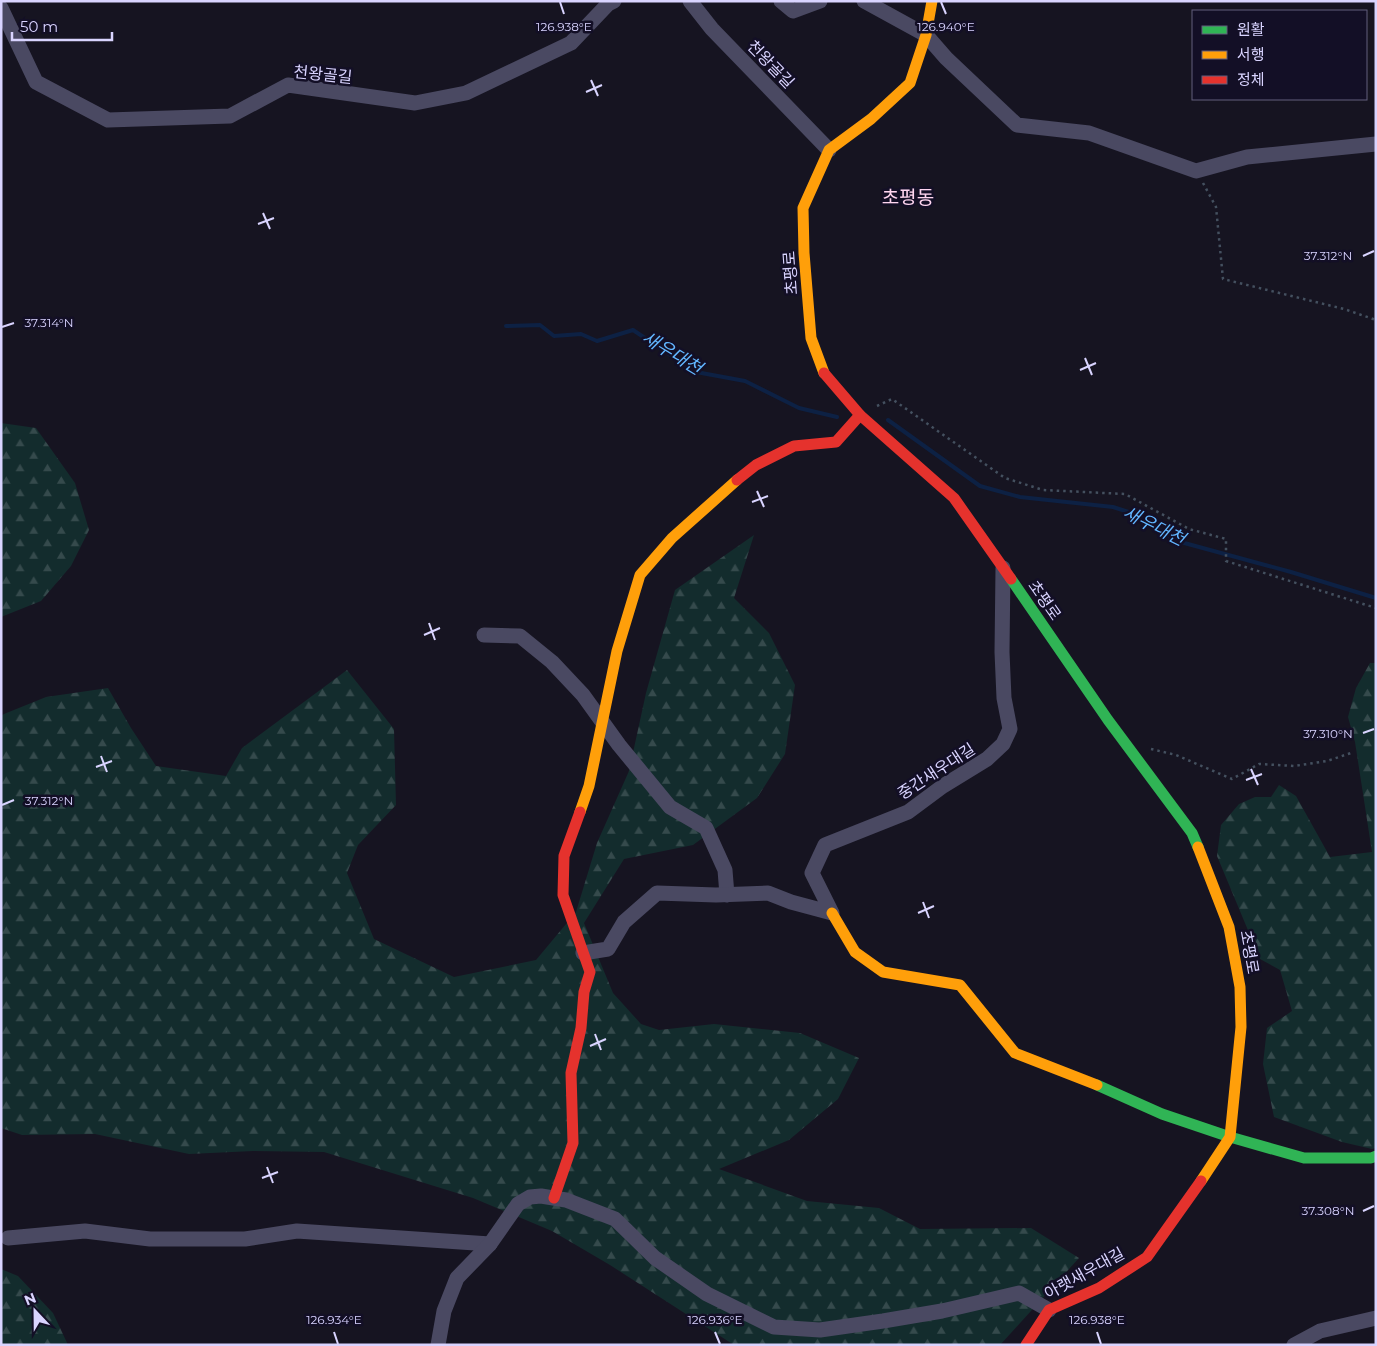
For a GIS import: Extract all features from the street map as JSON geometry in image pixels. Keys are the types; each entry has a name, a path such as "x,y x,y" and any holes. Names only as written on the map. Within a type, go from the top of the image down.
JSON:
{"street":[{"name":"천왕골길","path":"1,8 36,82 108,120 230,116 288,85 415,103 466,93 571,43 608,4 614,1"},
{"name":"천왕골길","path":"690,1 712,29 829,150"},
{"path":"781,1 793,11 820,1"},
{"path":"864,1 926,35 946,58 1017,124 1089,133 1196,171 1247,157 1376,144"},
{"name":"초평로","path":"932,1 926,35 910,82 871,119 829,150 803,208 804,253 811,338 825,375 860,415 954,498 1108,720 1192,833 1229,927 1240,987 1241,1027 1230,1137"},
{"path":"554,1198 572,1143 571,1073 582,1028 584,992 590,972 563,895 564,856 589,786 617,651 640,575 672,538 722,492 756,465 794,446 836,442 860,415"},
{"name":"중간새우대길","path":"832,913 812,872 824,845 908,812 943,786 987,759 1003,744 1010,729 1004,698 1002,652 1003,568"},
{"path":"484,635 520,636 552,662 583,695 602,722 670,807 706,828 725,870 727,895"},
{"path":"583,953 608,949 624,922 657,894 727,895 768,893 790,902 832,913 855,952 883,972 960,985 1015,1053 1085,1079 1162,1114 1230,1137 1304,1158 1371,1158 1376,1156"},
{"name":"아랫새우대길","path":"1026,1345 1049,1310 1099,1288 1147,1257 1191,1197 1230,1137"},
{"path":"438,1345 444,1311 457,1278 490,1244 518,1204 530,1197 541,1196 566,1200 615,1219 654,1258 707,1294 774,1327 820,1330 865,1324 942,1311 1019,1293 1049,1310"},
{"path":"8,1238 85,1231 150,1239 245,1239 297,1232 490,1244"},
{"path":"1294,1345 1320,1331 1376,1318"}],"path":[{"path":"1196,171 1216,207 1223,279 1344,309 1376,320"},
{"path":"860,415 892,399 1005,478 1043,490 1125,494 1189,529 1226,539 1226,561 1376,608"},
{"path":"1151,749 1176,755 1232,779 1259,764 1294,766 1327,761 1354,752"}],"green space":[{"path":"1,423 36,428 75,483 89,530 71,566 41,601 1,617"},
{"path":"754,535 734,598 769,633 795,685 785,754 757,798 693,845 624,859 584,923 613,993 641,1024 659,1030 714,1024 800,1033 859,1058 838,1099 789,1140 719,1169 807,1201 879,1208 920,1229 1031,1228 1079,1258 1000,1345 734,1345 610,1265 552,1231 473,1198 324,1152 253,1151 189,1154 95,1134 22,1135 1,1128 1,716 46,697 108,688 156,766 226,776 242,748 347,670 394,729 396,805 358,845 347,873 374,939 454,977 536,960 576,912 597,843 629,771 646,693 675,590"},
{"path":"1370,663 1376,663 1376,1148 1372,1149 1342,1142 1274,1117 1263,1064 1267,1028 1292,1011 1280,970 1260,959 1217,856 1221,825 1239,804 1255,797 1271,797 1279,785 1296,796 1330,857 1372,852 1355,742 1348,717 1356,688"},
{"path":"1,1269 18,1276 53,1313 68,1345 1,1345"}],"waterway":[{"name":"새우대천","path":"506,326 540,325 554,336 581,334 597,341 633,330 696,372 745,381 799,408 837,417"},
{"name":"새우대천","path":"888,420 980,486 1020,497 1113,507 1135,514 1177,541 1291,572 1376,598"}],"traffic: fast":[{"path":"1011,579 1108,720 1192,833 1198,847"},
{"path":"1097,1085 1162,1114 1230,1137 1304,1158 1371,1158 1376,1156"}],"traffic: slow":[{"path":"824,373 811,338 804,253 803,208 829,150 871,119 910,83 926,35 932,1"},
{"path":"580,812 589,786 617,651 640,575 672,538 737,480"},
{"path":"1198,847 1229,927 1240,987 1241,1027 1230,1137 1201,1181"},
{"path":"832,913 855,952 883,972 960,985 1015,1053 1097,1085"}],"traffic: jam":[{"path":"824,373 860,415 954,498 1011,579"},
{"path":"737,480 756,465 794,446 836,442 860,415"},
{"path":"554,1198 573,1143 571,1073 581,1028 584,992 590,972 563,895 564,856 580,812"},
{"path":"1026,1345 1049,1310 1099,1288 1147,1257 1201,1181"}],"district":[{"name":"초평동","path":"908,197"}]}
